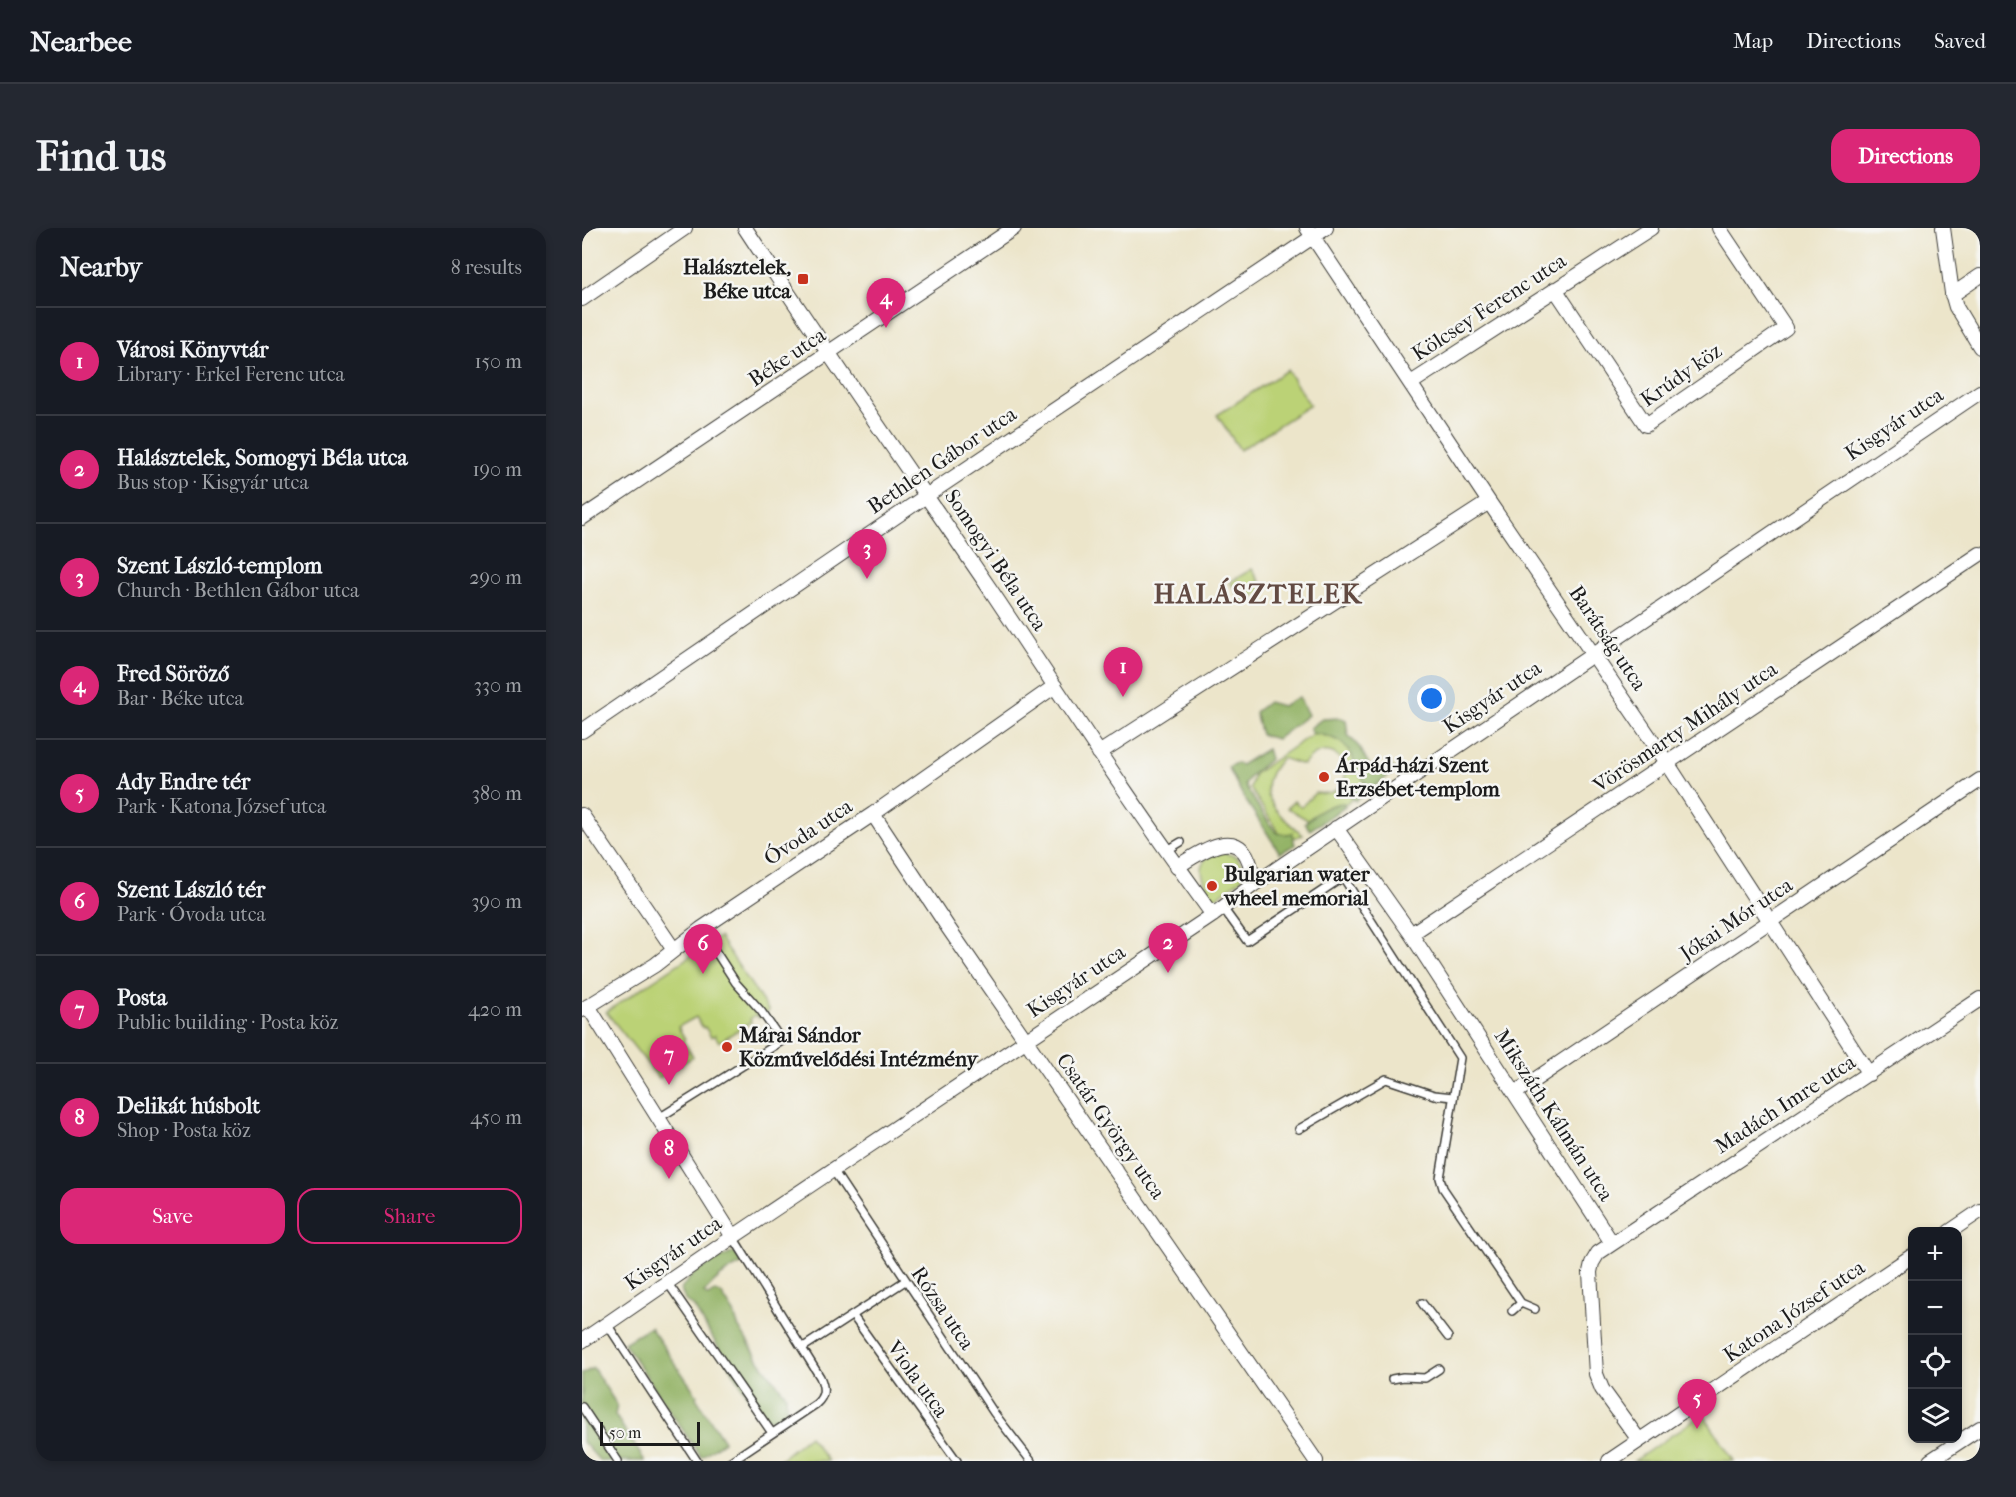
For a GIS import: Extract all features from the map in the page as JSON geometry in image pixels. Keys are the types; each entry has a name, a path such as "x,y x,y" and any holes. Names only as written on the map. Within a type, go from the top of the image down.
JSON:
{"street":[{"path":"582,299 685,228"},
{"name":"Somogyi Béla utca","path":"745,228 828,354 1177,867 1218,911"},
{"name":"Béke utca","path":"582,518 1014,228"},
{"name":"Bethlen Gábor utca","path":"582,730 1310,232 1326,228"},
{"name":"Kölcsey Ferenc utca","path":"1411,383 1651,228"},
{"name":"Krúdy köz","path":"1556,289 1646,425 1786,328 1719,228"},
{"path":"1943,228 1952,295 1961,318 1980,347"},
{"name":"Barátság utca","path":"1310,232 1489,502 1668,764 1869,1074"},
{"path":"1952,295 1980,276"},
{"name":"Kisgyár utca","path":"582,1341 667,1281 1218,911 1336,828 1980,392"},
{"path":"1099,753 1489,502"},
{"name":"Vörösmarty Mihály utca","path":"1412,934 1980,554"},
{"name":"Óvoda utca","path":"585,1008 655,965 702,929 873,814 1055,686"},
{"name":"Jókai Mór utca","path":"1515,1093 1980,780"},
{"name":"Csatár György utca","path":"873,814 1316,1461"},
{"path":"582,815 674,950"},
{"name":"Mikszáth Kálmán utca","path":"1336,828 1412,934 1612,1243"},
{"path":"1177,867 1216,845 1234,845 1249,860 1253,885"},
{"name":"Madách Imre utca","path":"1612,1243 1980,999"},
{"path":"585,1008 659,1118 733,1237"},
{"path":"1956,1227 1980,1210"},
{"path":"1612,1243 1598,1253 1590,1272 1596,1374 1602,1389 1639,1440"},
{"name":"Katona József utca","path":"1609,1461 1908,1259"},
{"path":"1930,1461 1980,1428"}],"lane":[{"path":"1166,851 1181,842"},
{"path":"1218,911 1247,941 1343,877 1459,1055 1460,1061 1441,1167 1442,1183 1521,1303 1535,1309"},
{"path":"659,1118 782,1041 761,1011 736,983 702,929"},
{"path":"1299,1129 1386,1079 1434,1095 1454,1097"},
{"name":"Rózsa utca","path":"832,1170 1027,1460"},
{"path":"731,1461 816,1404 823,1395 822,1381 733,1237"},
{"path":"667,1281 772,1433"},
{"path":"802,1348 905,1281"},
{"path":"1422,1302 1448,1337"},
{"path":"1512,1311 1521,1303"},
{"name":"Viola utca","path":"853,1316 957,1461"},
{"path":"607,1324 697,1461"},
{"path":"1392,1379 1425,1378 1439,1368"},
{"path":"582,1407 618,1461"}],"green space":[{"path":"1287,370 1310,405 1240,450 1217,415"},
{"path":"1252,569 1264,589 1243,603 1230,582"},
{"path":"1299,697 1308,715 1277,739 1261,735 1255,712 1268,702 1282,706"},
{"path":"1322,719 1346,720 1348,735 1360,748 1372,770 1377,773 1391,766 1396,770 1355,801 1346,789 1366,783 1350,752 1336,739 1311,733 1310,728"},
{"path":"1333,720 1374,785 1312,826 1308,820 1287,808 1294,801 1301,807 1315,793 1332,792 1341,785 1345,776 1344,765 1338,756 1328,752 1317,754 1303,765 1282,758 1268,781 1267,791 1270,800 1283,818 1303,835 1284,841 1250,788 1254,774"},
{"path":"1267,749 1270,759 1250,776 1245,785 1275,830 1282,834 1292,833 1295,845 1280,853 1243,796 1228,767 1236,763 1241,765"},
{"path":"1344,803 1345,807 1310,830 1305,823 1323,810"},
{"path":"1222,852 1237,857 1245,871 1241,879 1214,899 1202,877 1202,864 1205,859"},
{"path":"719,937 769,1011 759,1018 756,1015 750,1019 751,1022 719,1042 715,1035 711,1037 696,1017 678,1027 693,1057 659,1078 606,1012"},
{"path":"734,1252 743,1263 722,1276 704,1293 708,1296 714,1292 721,1293 760,1362 786,1395 787,1413 781,1421 768,1419 749,1398 694,1307 685,1300 681,1290 697,1271"},
{"path":"650,1327 697,1395 696,1398 724,1441 701,1457 624,1343"},
{"path":"593,1368 617,1405 615,1415 645,1461 600,1461 582,1441 582,1374"},
{"path":"1703,1414 1734,1461 1634,1461"},
{"path":"809,1436 828,1461 778,1461"}],"place":[{"name":"Halásztelek, Béke utca","path":"803,279"},
{"name":"Fred Söröző","path":"886,328"},
{"name":"Szent László-templom","path":"867,579"},
{"name":"Városi Könyvtár","path":"1123,697"},
{"name":"Árpád-házi Szent Erzsébet-templom","path":"1324,777"},
{"name":"Bulgarian water wheel memorial","path":"1212,886"},
{"name":"Halásztelek, Somogyi Béla utca","path":"1168,973"},
{"name":"Szent László tér","path":"703,974"},
{"name":"Márai Sándor Közművelődési Intézmény","path":"727,1047"},
{"name":"Posta","path":"669,1085"},
{"name":"Delikát húsbolt","path":"669,1179"},
{"name":"Ady Endre tér","path":"1697,1429"}],"district":[{"name":"HALÁSZTELEK","path":"1258,594"}]}
